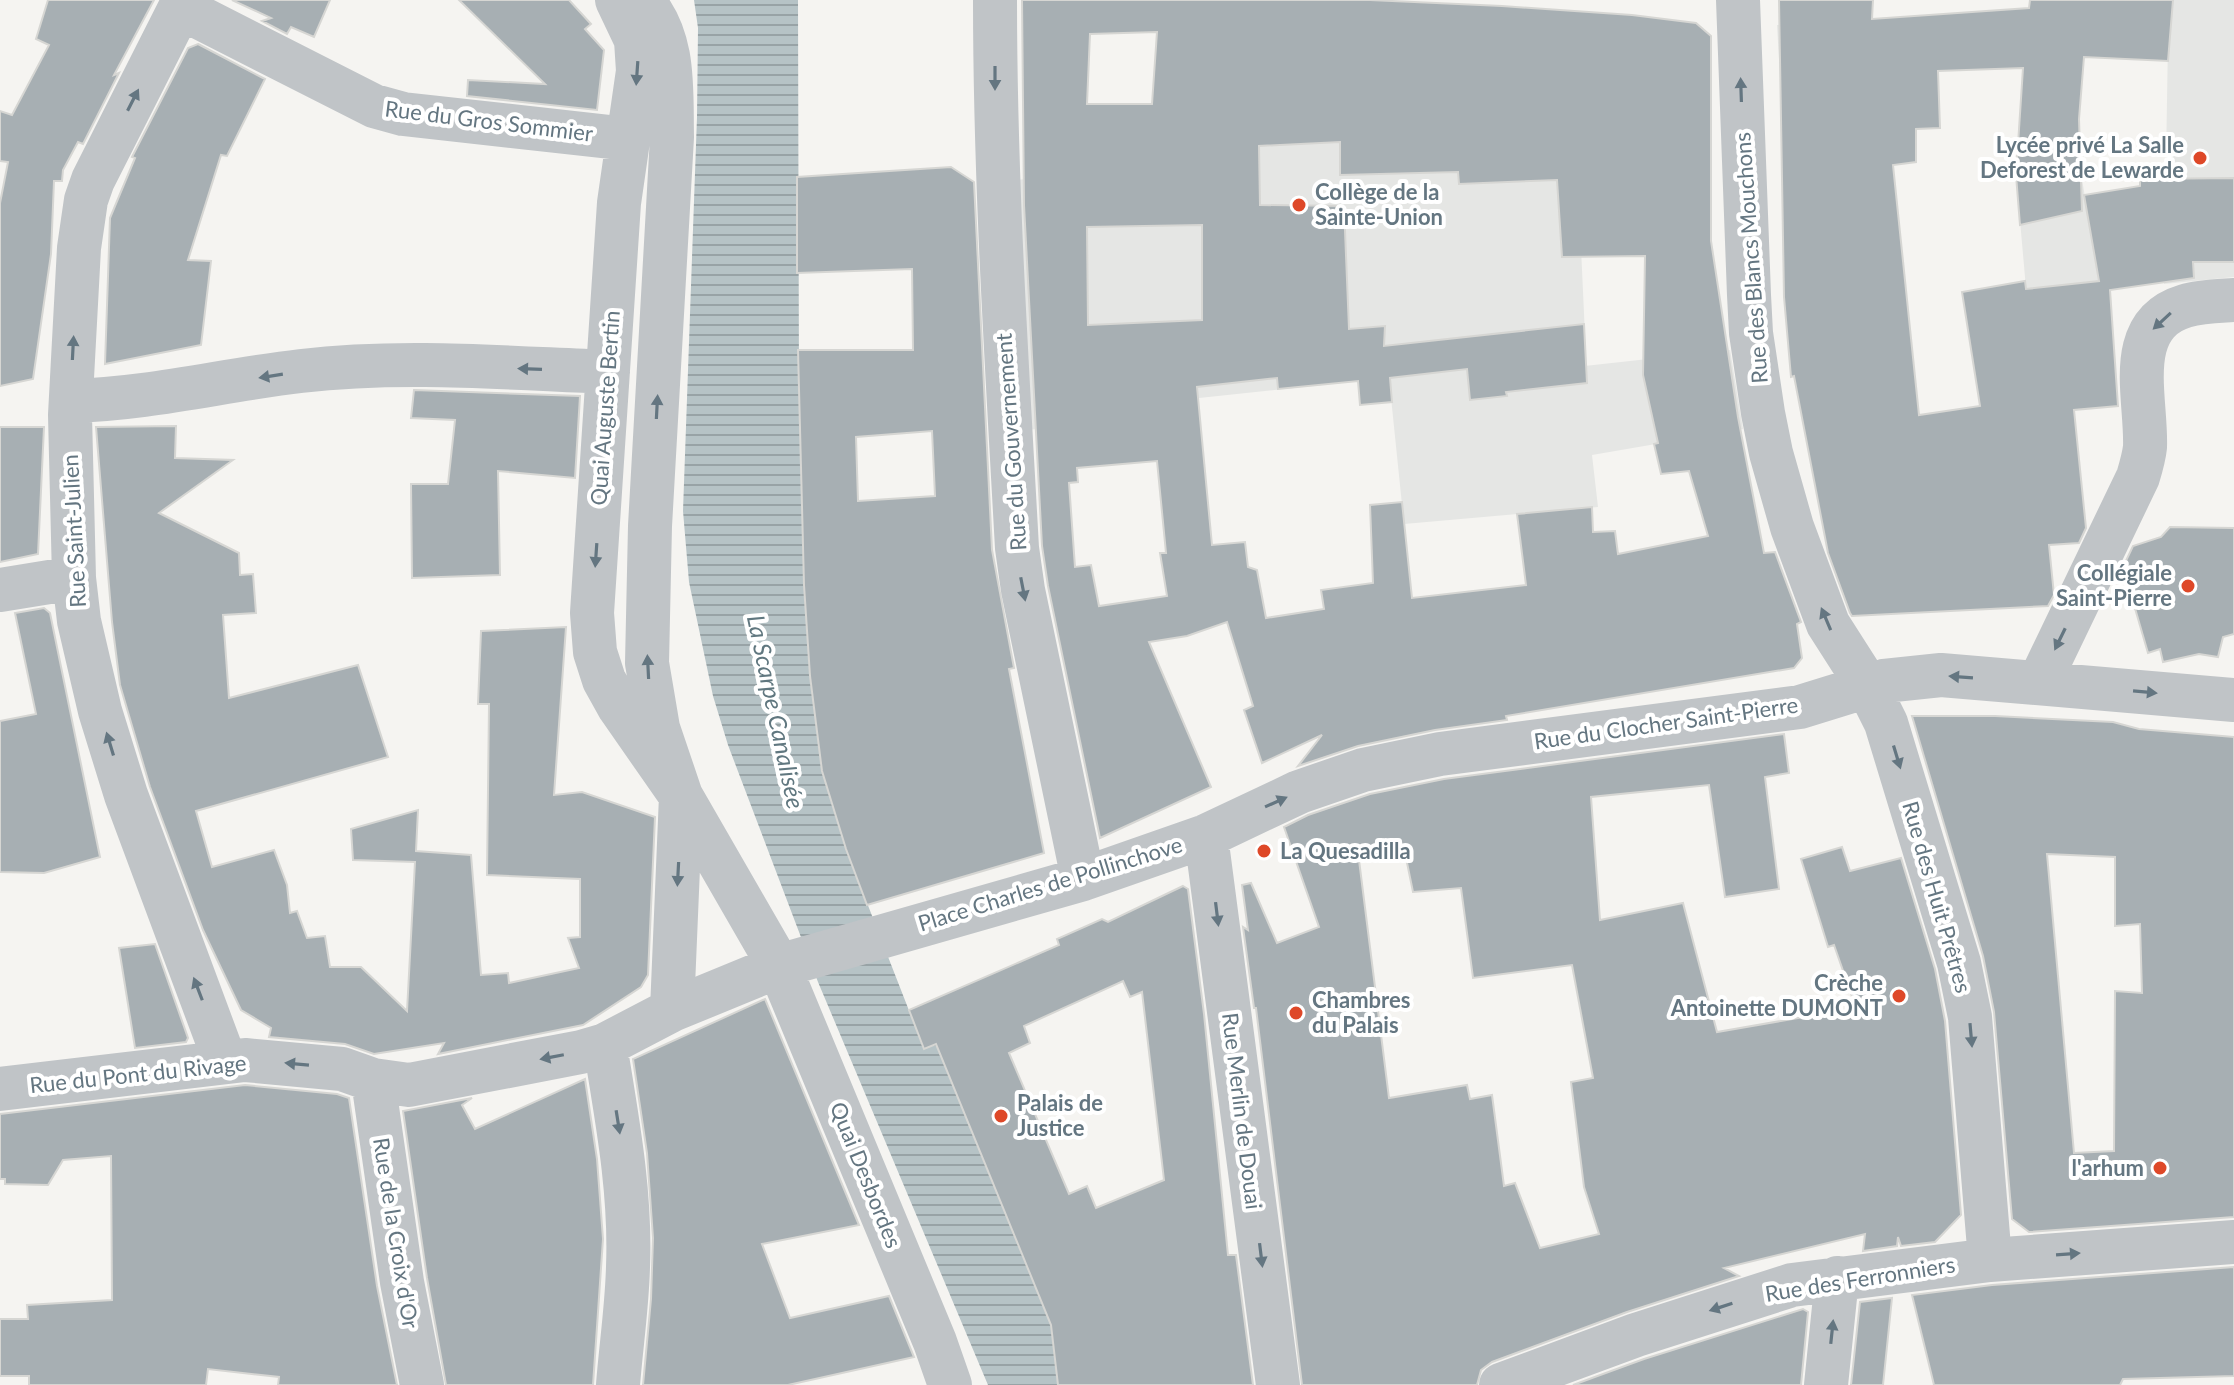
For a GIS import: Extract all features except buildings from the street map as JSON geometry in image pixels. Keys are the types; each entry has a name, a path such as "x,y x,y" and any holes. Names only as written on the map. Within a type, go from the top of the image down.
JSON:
{"street":[{"name":"Quai Auguste Bertin","path":"617,0 632,27 638,71 619,203 592,613 595,652 604,680 619,707 681,796 788,963"},
{"name":"Quai Auguste Bertin","path":"642,0 667,42 671,85 672,137 650,526 647,663 658,728 681,796 672,1010"},
{"path":"671,85 686,74 682,0"},
{"name":"Rue du Gouvernement","path":"995,0 1000,260 1017,548 1083,879"},
{"name":"Rue des Blancs Mouchons","path":"1738,0 1750,320 1763,413 1792,527 1828,624 1867,685"},
{"name":"Rue du Gros Sommier","path":"182,4 374,106 403,114 628,139"},
{"name":"Rue Saint-Julien","path":"182,4 106,153 86,200 79,248 71,401 74,578 84,649 111,749 145,850 225,1061"},
{"path":"2039,683 2138,477 2145,448 2141,363 2145,341 2164,316 2181,307 2234,300"},
{"path":"71,401 153,395 302,371 400,364 608,372"},
{"path":"0,590 74,578"},
{"name":"Rue du Clocher Saint-Pierre","path":"1206,836 1299,792 1402,761 1800,707 1867,685 1908,677 1941,675 2234,700"},
{"name":"Rue des Huit Prêtres","path":"1867,685 1886,723 1965,989 1970,1017 1990,1260"},
{"name":"Place Charles de Pollinchove","path":"788,963 1083,879 1206,836"},
{"name":"Rue Merlin de Douai","path":"1206,836 1278,1385"},
{"name":"Rue du Pont du Rivage","path":"0,1089 245,1060 342,1069 373,1080 409,1085 605,1045 672,1010 788,963"},
{"name":"Quai Desbordes","path":"788,963 950,1385"},
{"path":"605,1045 622,1150 627,1205 628,1269 618,1385"},
{"name":"Rue de la Croix d'Or","path":"373,1080 404,1294 422,1385"},
{"name":"Rue des Ferronniers","path":"1501,1385 1636,1335 1792,1285 1990,1260 2234,1242"},
{"path":"1826,1385 1837,1278"}],"shaded area":[{"name":"Lycée privé La Salle Deforest de Lewarde","path":"2030,0 2234,0 2234,277 2164,284 2168,40 2085,41 2079,119 2081,173 2100,288 2031,345 2016,175 2023,68 1780,77 1777,25 2029,8"},
{"name":"Collège de la Sainte-Union","path":"1567,110 1581,248 1586,357 1530,372 1730,350 1743,429 1592,455 1598,507 1404,524 1389,378 1152,403 1153,419 1026,430 1017,180 1135,166 1137,130"}],"water":[{"name":"La Scarpe Canalisée","path":"694,0 798,0 799,393 804,585 810,676 822,772 846,849 924,1049 936,1044 1051,1325 1058,1385 988,1385 818,982 728,745 713,696 689,582 683,511 697,117 698,28"}],"place":[{"name":"Lycée privé La Salle Deforest de Lewarde","path":"2200,158"},
{"name":"Collège de la Sainte-Union","path":"1299,205"},
{"name":"Collégiale Saint-Pierre","path":"2188,586"},
{"name":"La Quesadilla","path":"1264,851"},
{"name":"Crèche Antoinette DUMONT","path":"1899,996"},
{"name":"Chambres du Palais","path":"1296,1013"},
{"name":"Palais de Justice","path":"1001,1116"},
{"name":"l'arhum","path":"2160,1168"}]}
